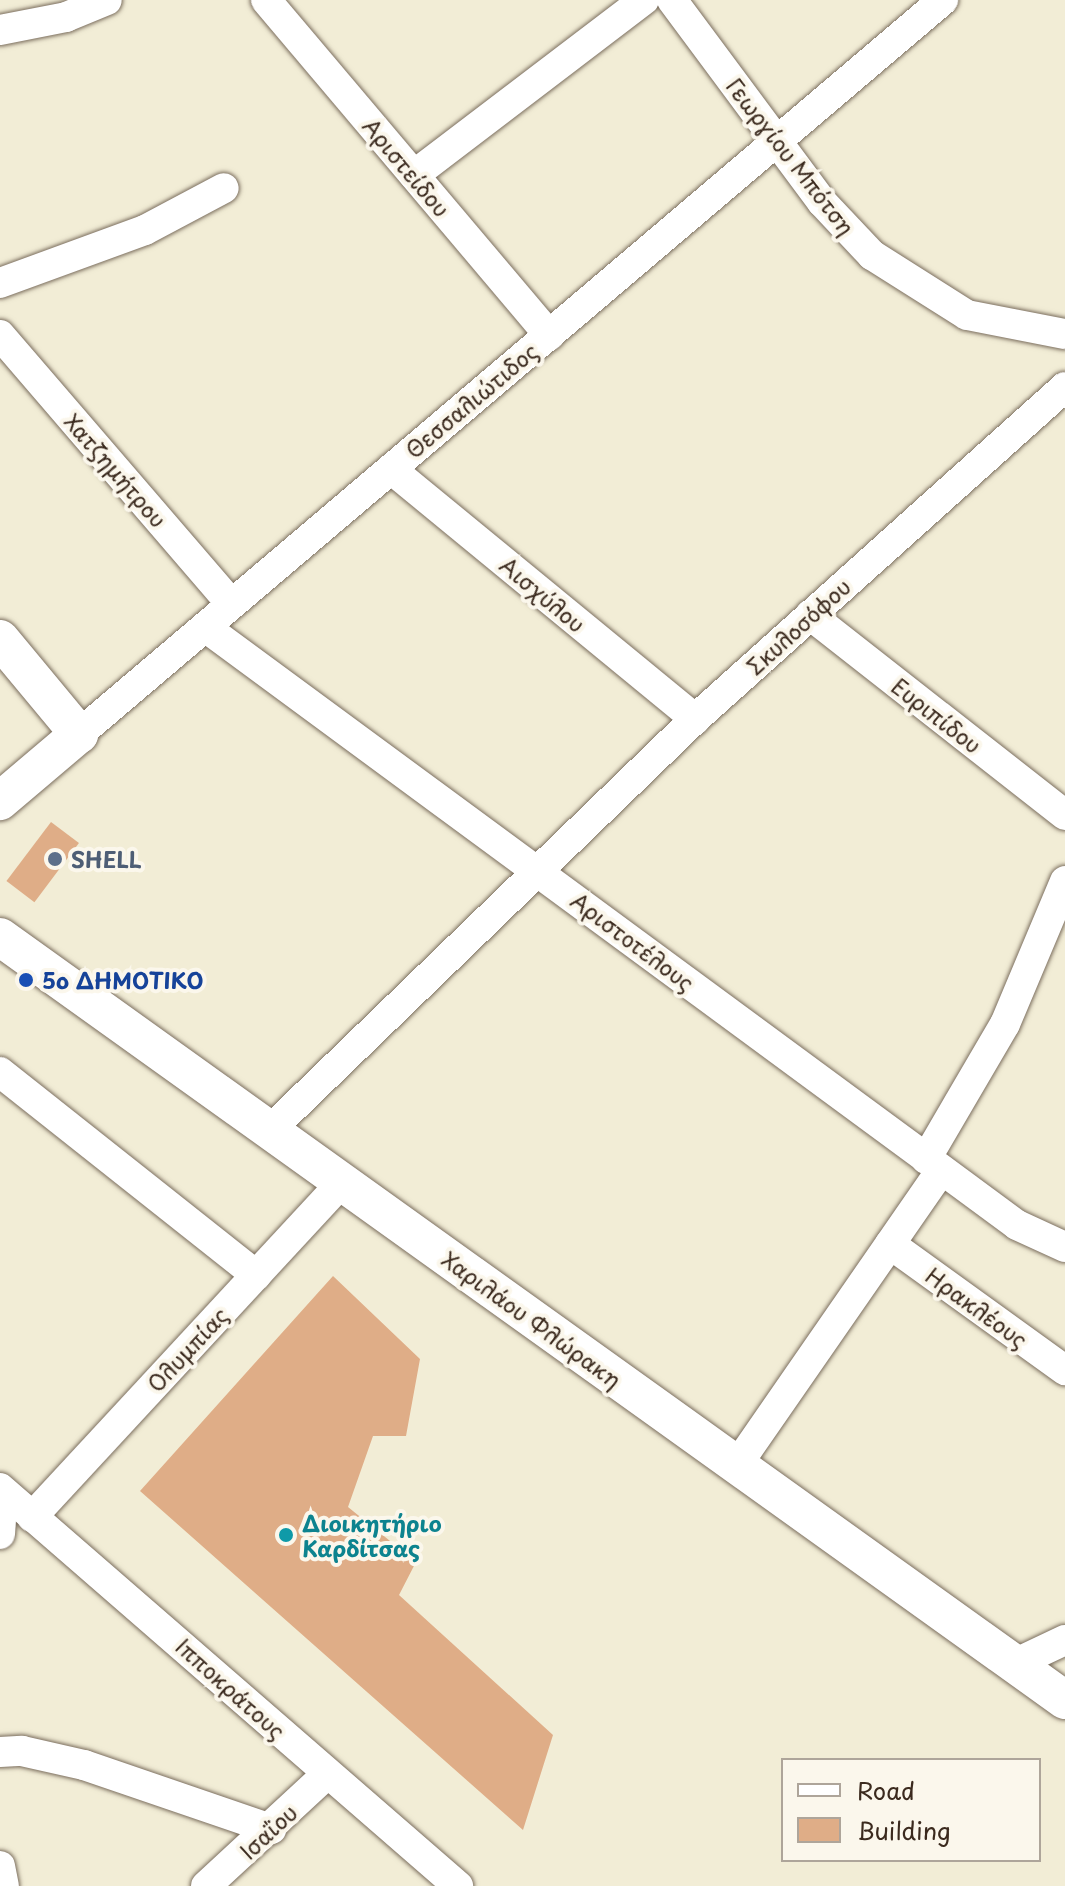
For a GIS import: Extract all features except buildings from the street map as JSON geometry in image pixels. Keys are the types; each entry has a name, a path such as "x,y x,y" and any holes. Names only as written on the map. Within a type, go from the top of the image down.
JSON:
{"main road":[{"path":"0,639 79,734"},
{"name":"Θεσσαλιώτιδος","path":"0,801 79,734"},
{"name":"Χαριλάου Φλώρακη","path":"0,937 1065,1700"}],"street":[{"path":"0,30 66,17 107,0"},
{"name":"Αριστείδου","path":"266,0 549,335"},
{"path":"414,175 644,0"},
{"name":"Γεωργίου Μπότση","path":"672,0 776,142 855,238 919,289 986,322 1065,334"},
{"name":"Θεσσαλιώτιδος","path":"79,734 943,0"},
{"path":"0,283 145,230 224,188"},
{"name":"Χατζημήτρου","path":"0,335 231,604"},
{"name":"Σκυλοσόφου","path":"270,1130 695,719 1065,387"},
{"name":"Αισχύλου","path":"391,469 695,719"},
{"name":"Ευριπίδου","path":"810,615 1065,815"},
{"name":"Αριστοτέλους","path":"205,627 1027,1232 1065,1247"},
{"path":"737,1465 890,1244 1005,1024 1065,881"},
{"path":"0,1072 256,1275"},
{"name":"Ολυμπίας","path":"32,1517 342,1182"},
{"name":"Ηρακλέους","path":"890,1244 1065,1370"},
{"path":"0,1534 2,1490"},
{"name":"Ιπποκράτους","path":"2,1490 458,1886"},
{"path":"1014,1664 1065,1640"},
{"path":"11,1751 84,1765 271,1829"},
{"name":"Ισαΐου","path":"206,1886 327,1774"},
{"path":"0,1866 4,1886"}],"place":[{"name":"SHELL","path":"55,859"},
{"name":"5ο ΔΗΜΟΤΙΚΟ","path":"26,980"},
{"name":"Διοικητήριο Καρδίτσας","path":"286,1535"}]}
